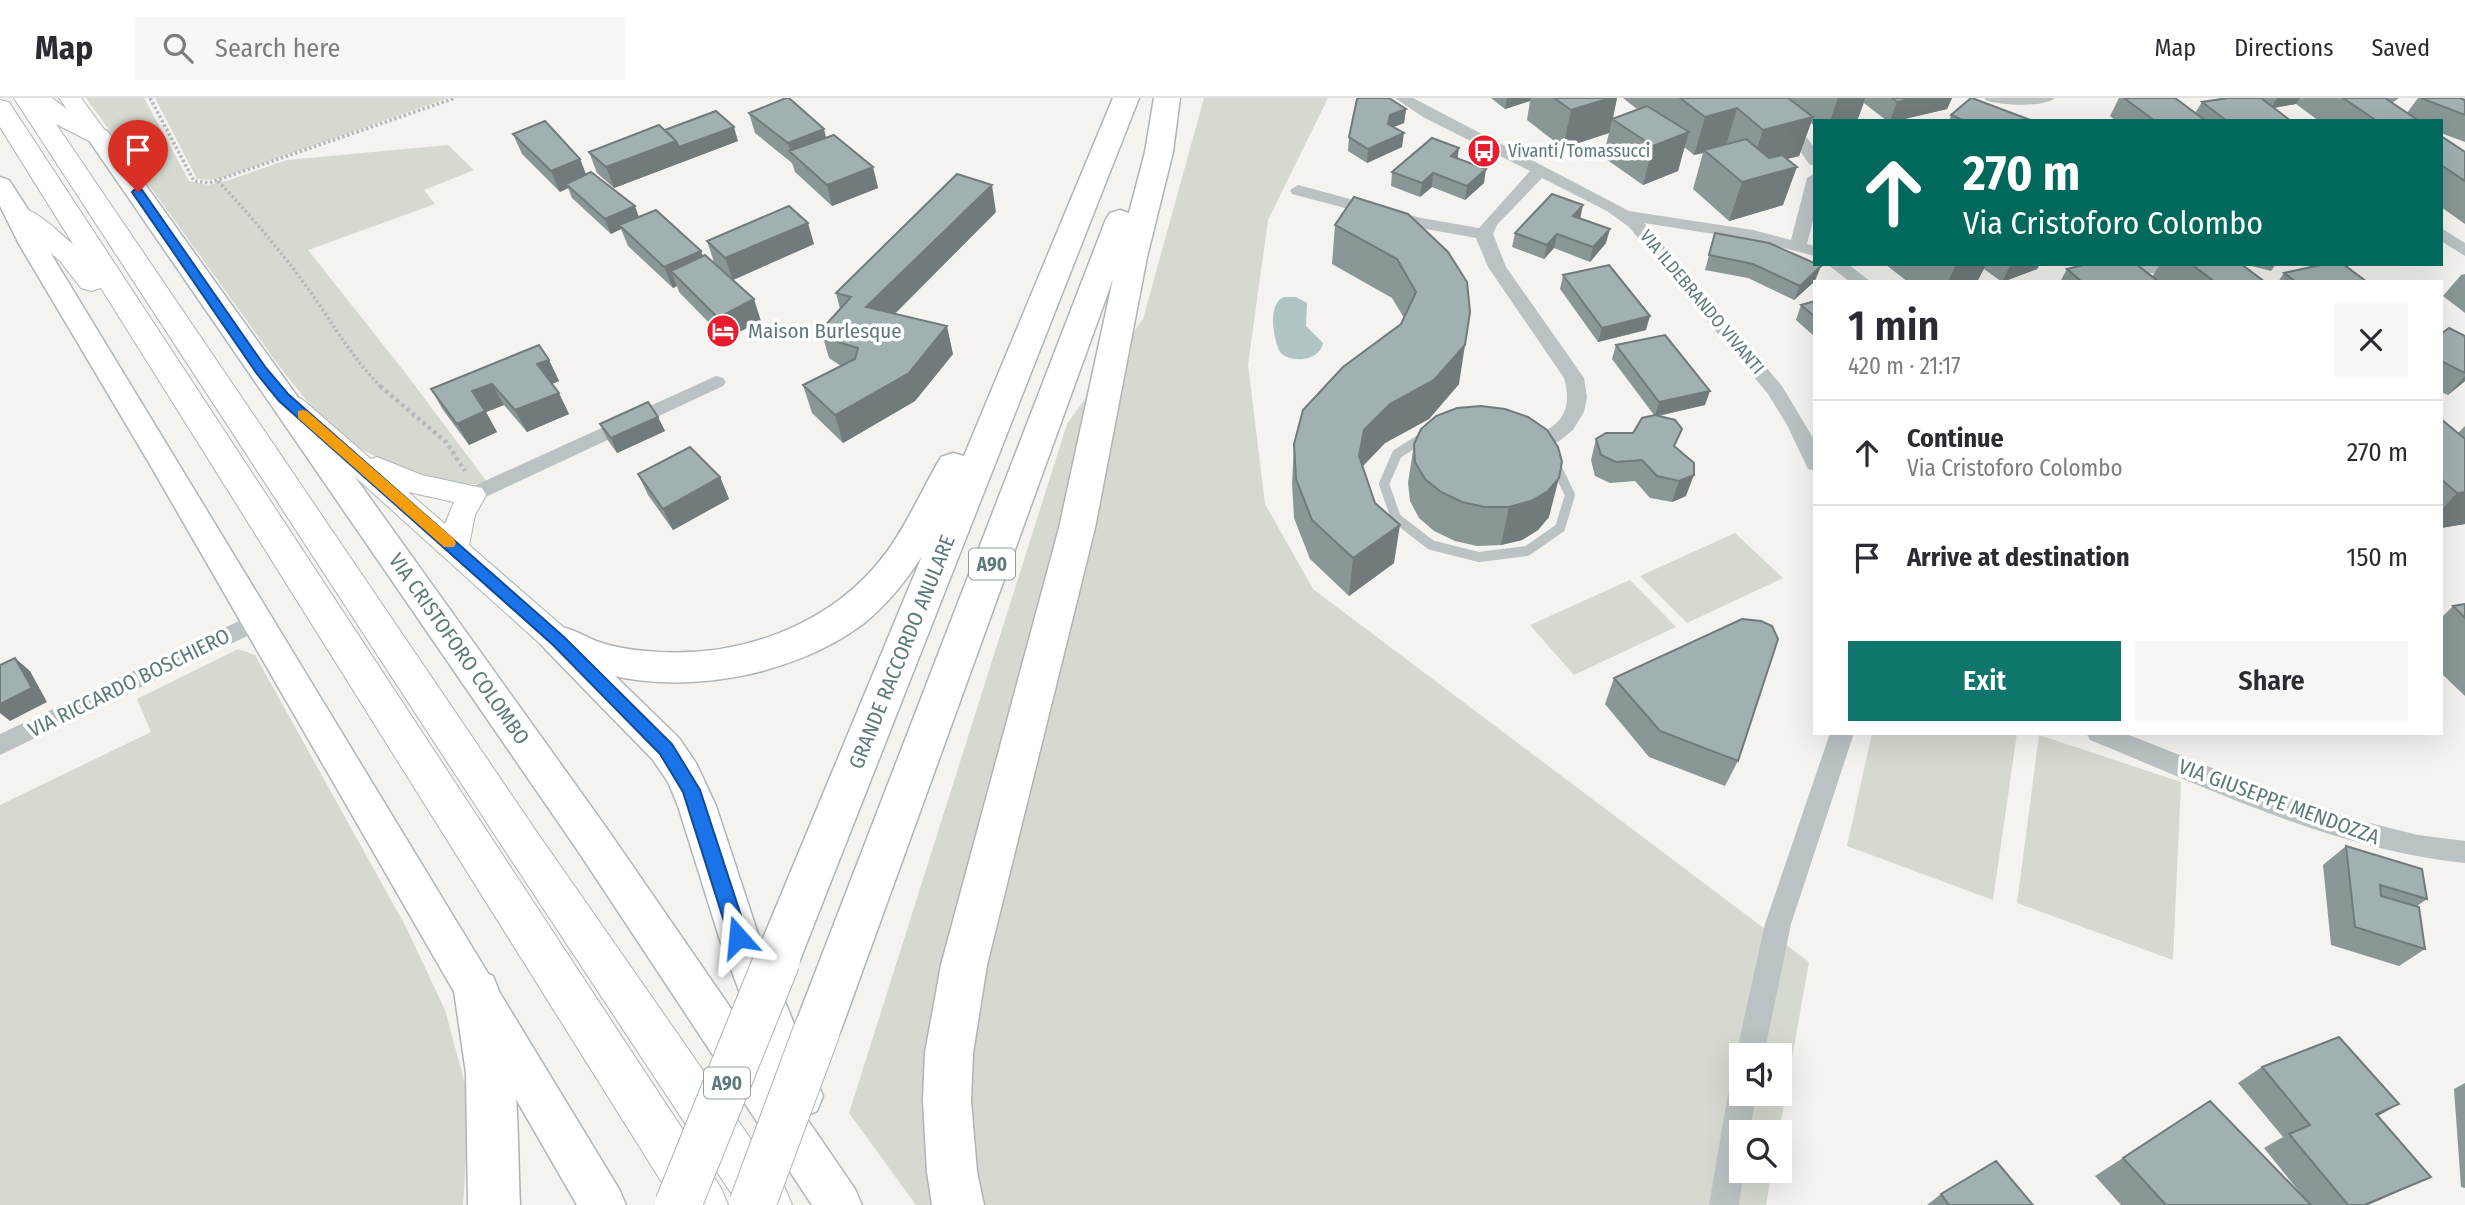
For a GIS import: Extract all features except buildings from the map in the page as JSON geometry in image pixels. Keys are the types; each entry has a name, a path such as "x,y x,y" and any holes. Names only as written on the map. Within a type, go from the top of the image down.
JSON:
{"highway":[{"path":"26,98 520,840 768,1205"},
{"path":"36,98 62,117 98,136"},
{"name":"GRANDE RACCORDO ANULARE","path":"678,1205 1126,98"},
{"path":"958,1205 952,1172 947,1101 949,1053 961,977 1077,528 1132,257 1159,152 1166,98"},
{"name":"A90","path":"752,1205 1166,98"},
{"path":"0,107 704,1205"},
{"path":"19,214 75,259 120,320 147,335"},
{"path":"558,641 594,656 622,663 703,666 746,659 782,648 848,615 883,583 904,554 925,520 977,420 1026,348"},
{"path":"477,991 490,1073 494,1205"}],"main road":[{"name":"VIA CRISTOFORO COLOMBO","path":"71,98 594,842 839,1205"},
{"path":"0,185 19,214 32,244 168,468 603,1205"},
{"path":"0,237 15,253 59,335 122,435 141,454 168,468"},
{"path":"284,398 354,457 558,641 666,749 683,774 697,806 738,937 828,1164 839,1205"},
{"path":"354,457 416,484 475,494 461,515 454,548"}],"street":[{"name":"VIA ILDEBRANDO VIVANTI","path":"1403,98 1428,114 1541,169 1625,215 1657,246 1775,390 1797,424 1813,460"},
{"path":"1992,98 2047,98"},
{"path":"1743,100 1802,142 1813,158"},
{"path":"1541,169 1490,223 1484,234 1486,244 1504,275 1574,378 1578,395 1576,414 1567,426 1551,437"},
{"path":"1298,190 1420,223 1484,234"},
{"path":"1625,215 1739,232 1807,248 1813,196"},
{"path":"2443,234 2465,251"},
{"path":"1839,266 1859,280"},
{"path":"2079,280 2113,272 2169,268 2196,271 2215,280"},
{"path":"475,494 716,382"},
{"name":"VIA RICCARDO BOSCHIERO","path":"0,745 258,621"},
{"path":"1753,1043 1778,924 1841,735"},
{"name":"VIA GIUSEPPE MENDOZZA","path":"2103,735 2242,791 2352,830 2402,844 2465,852"},
{"path":"1719,1201 1739,1106"}],"lane":[{"path":"1474,428 1519,438 1533,448 1554,463 1570,495 1560,528 1527,551 1479,557 1431,545 1396,518 1384,484 1397,454 1430,433 1474,428"},
{"path":"1533,448 1551,437"}],"path":[{"path":"150,98 194,180 209,183 455,98"},
{"path":"218,181 262,228 313,296 358,364 393,399 446,442 467,475 475,494"}],"shaded area":[{"path":"86,98 144,98 189,181 207,185 287,160 448,145 474,170 424,190 435,204 308,250 487,482 452,482 408,470 365,451 335,431 305,399 278,364"},
{"path":"155,98 448,98 211,180 197,179"},
{"path":"1204,98 1328,98 1268,220 1248,365 1265,504 1313,589 1809,962 1792,1058 1792,1043 1729,1043 1729,1106 1784,1106 1781,1120 1729,1120 1729,1183 1770,1183 1766,1205 916,1205 849,1113 1067,424 1143,319"},
{"path":"1284,297 1296,297 1307,303 1306,326 1323,343 1317,354 1298,359 1280,352 1275,338 1273,314 1275,307"},
{"path":"1735,533 1783,578 1687,623 1640,576"},
{"path":"1630,580 1676,627 1574,675 1530,625"},
{"path":"238,649 255,655 406,927 445,1010 470,1102 463,1205 0,1205 0,805 151,732 137,699"},
{"path":"1872,735 2017,735 1993,900 1847,846"},
{"path":"2039,735 2181,782 2173,960 2017,903"}],"slow traffic":[{"path":"303,414 449,543"}],"place":[{"name":"Vivanti/Tomassucci","path":"1484,151"},
{"name":"Maison Burlesque","path":"723,331"}],"route":[{"path":"138,192 262,371 284,398 354,457 558,641 666,749 691,790 738,937"}]}
